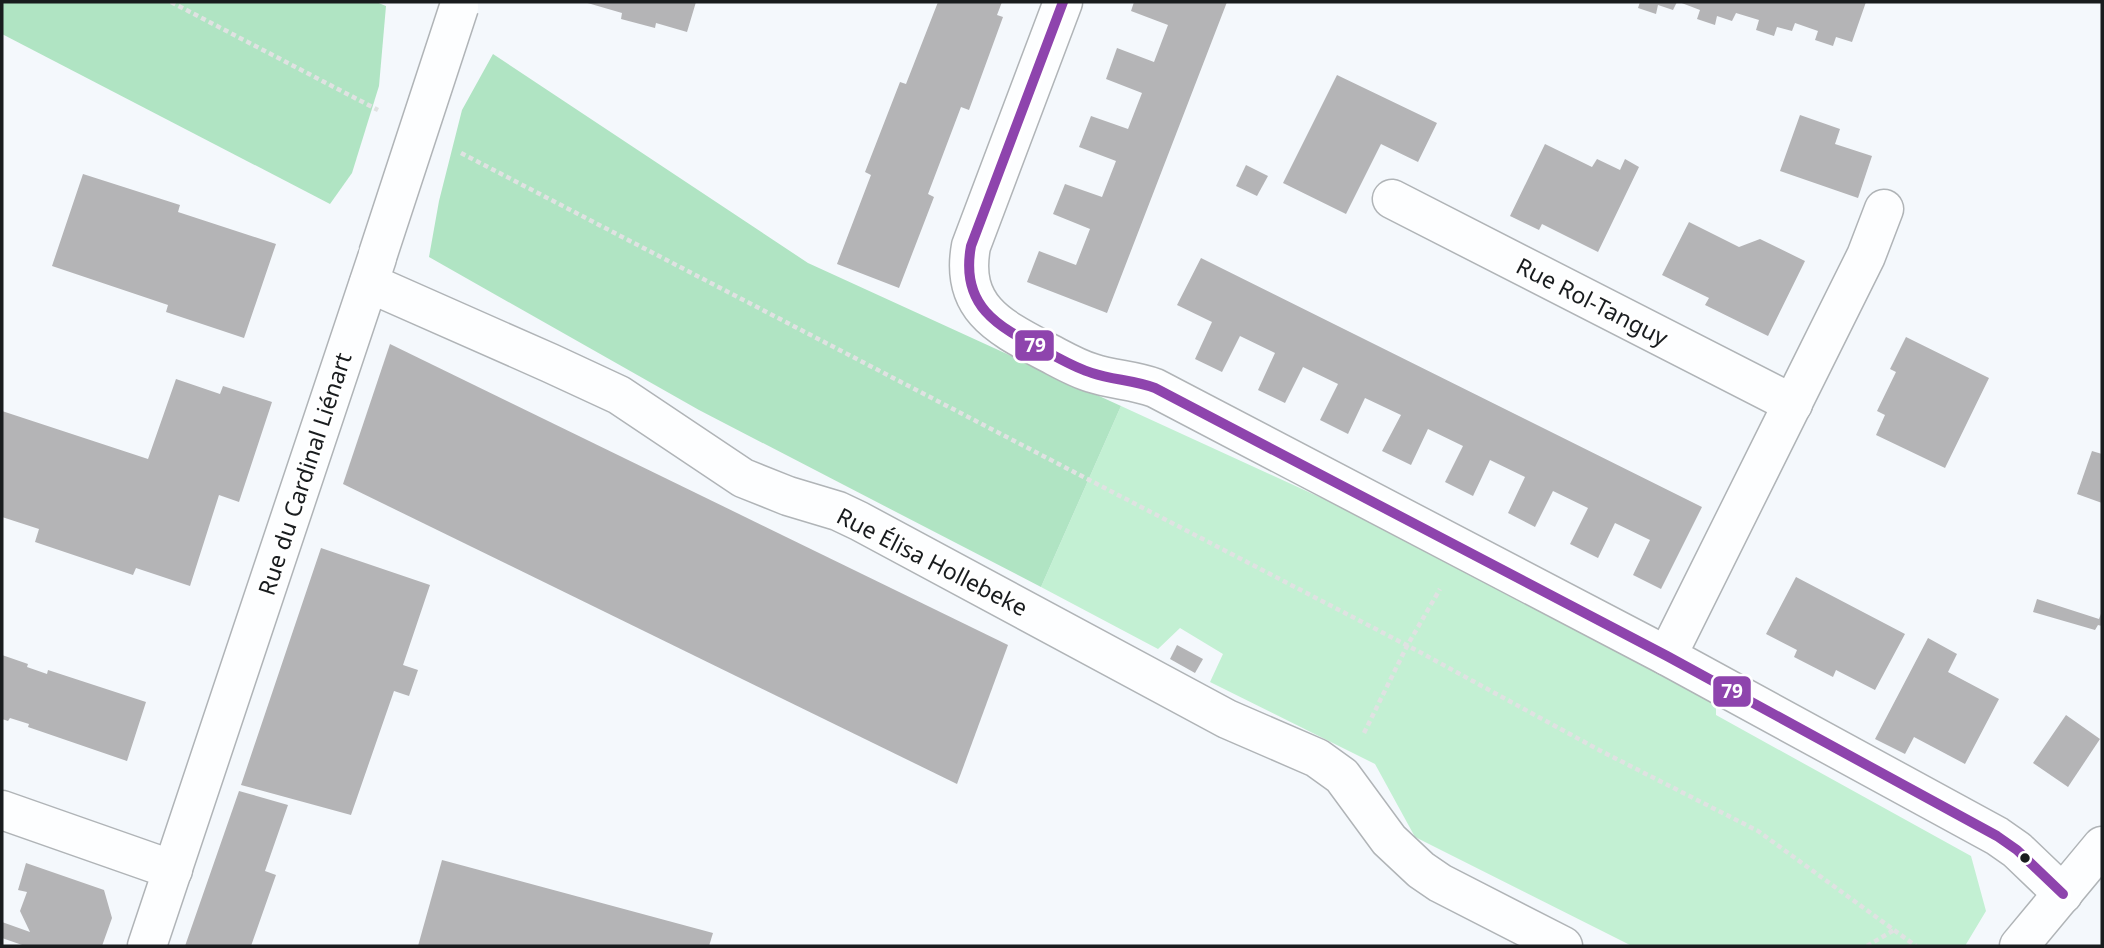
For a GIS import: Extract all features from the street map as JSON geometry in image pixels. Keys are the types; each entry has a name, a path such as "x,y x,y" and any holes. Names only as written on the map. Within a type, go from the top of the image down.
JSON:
{"street":[{"path":"1063,2 971,246 968,274 977,300 1003,329 1082,370 1155,388 1667,656 1997,836 2017,850 2063,894"},
{"name":"Rue du Cardinal Liénart","path":"147,946 460,4"},
{"name":"Rue Rol-Tanguy","path":"1392,200 1793,404"},
{"path":"1667,656 1866,256 1884,209"},
{"name":"Rue Élisa Hollebeke","path":"373,269 608,390 643,410 743,478 859,521 1227,719 1317,758 1342,776 1389,839 1420,870 1563,946"},
{"path":"2,810 173,870"},
{"path":"2019,946 2102,846"}],"path":[{"path":"171,2 381,111"},
{"path":"455,150 1758,831 1916,946"},
{"path":"1342,776 1407,646 1464,549"},
{"path":"1867,946 1894,930"}],"green space":[{"path":"2,2 376,2 386,6 379,86 352,173 330,204 2,34"},
{"path":"493,54 808,263 1121,406 1041,587 699,410 429,257 439,201 462,110"},
{"path":"1121,406 1472,567 1716,703 1716,715 1971,856 1986,911 1965,946 1632,946 1415,837 1375,764 1210,682 1223,654 1180,628 1158,649 1041,587"}],"building":[{"path":"584,2 696,2 687,32 656,23 655,28 621,19 622,13"},
{"path":"938,2 1002,2 997,15 1003,17 969,110 961,107 928,194 934,197 899,288 837,264 871,175 865,172 900,82 906,84"},
{"path":"1134,2 1227,2 1107,313 1027,282 1039,251 1076,265 1090,229 1053,214 1065,184 1102,197 1116,161 1079,147 1091,116 1128,129 1142,93 1106,79 1117,48 1154,62 1168,25 1131,11"},
{"path":"1640,2 1677,2 1673,10 1658,5 1656,14 1638,8"},
{"path":"1679,2 1866,2 1852,42 1836,37 1833,46 1815,40 1818,31 1795,23 1792,31 1777,27 1774,36 1756,30 1759,20 1736,13 1732,21 1717,16 1715,25 1697,19 1700,10"},
{"path":"1337,75 1437,123 1418,162 1381,144 1346,214 1283,183"},
{"path":"1800,115 1840,129 1835,144 1872,156 1858,198 1780,171"},
{"path":"1545,144 1592,167 1597,159 1620,170 1625,159 1639,167 1598,252 1542,224 1539,230 1510,216"},
{"path":"1246,165 1268,176 1257,196 1236,186"},
{"path":"83,174 180,205 178,212 276,244 244,338 166,312 168,305 52,266"},
{"path":"1689,222 1739,247 1760,239 1805,261 1768,336 1705,305 1709,298 1662,275"},
{"path":"1201,258 1702,507 1661,589 1633,575 1650,540 1615,523 1598,558 1570,544 1588,508 1553,491 1535,527 1508,513 1525,477 1490,460 1473,496 1445,482 1463,446 1428,429 1411,465 1382,451 1401,415 1365,398 1348,434 1320,420 1338,384 1303,367 1285,403 1258,390 1275,353 1240,336 1222,372 1195,359 1212,322 1177,305"},
{"path":"1906,337 1989,378 1945,468 1876,435 1885,415 1877,411 1896,372 1890,369"},
{"path":"390,344 1008,645 957,784 343,484"},
{"path":"176,379 220,394 223,386 272,402 239,502 219,495 190,586 136,568 133,575 35,542 39,529 2,517 2,411 148,459"},
{"path":"2092,451 2102,454 2102,503 2077,494"},
{"path":"321,548 430,585 403,665 418,670 409,696 394,691 351,815 241,785"},
{"path":"1796,577 1905,634 1875,690 1836,670 1833,677 1794,657 1797,650 1766,634"},
{"path":"2037,599 2099,619 2102,611 2102,626 2098,625 2095,630 2033,612"},
{"path":"1928,638 1957,654 1948,672 1999,699 1965,764 1914,737 1905,754 1875,739"},
{"path":"1177,645 1203,659 1195,673 1170,659"},
{"path":"2,655 47,674 48,670 146,702 127,761 28,727 29,724 10,718 8,721 2,719"},
{"path":"2066,715 2100,739 2068,787 2033,763"},
{"path":"239,791 288,805 265,871 276,875 251,946 185,946"},
{"path":"442,860 713,933 709,946 418,946"},
{"path":"26,863 104,890 112,918 102,946 25,946 2,938 2,922 30,932 20,911 27,892 18,890"}],"transit line":[{"name":"79","path":"1063,2 971,246 971,284 977,299 997,322 1026,341 1079,368 1155,388 1667,656 1997,836 2017,850 2063,894"}]}
